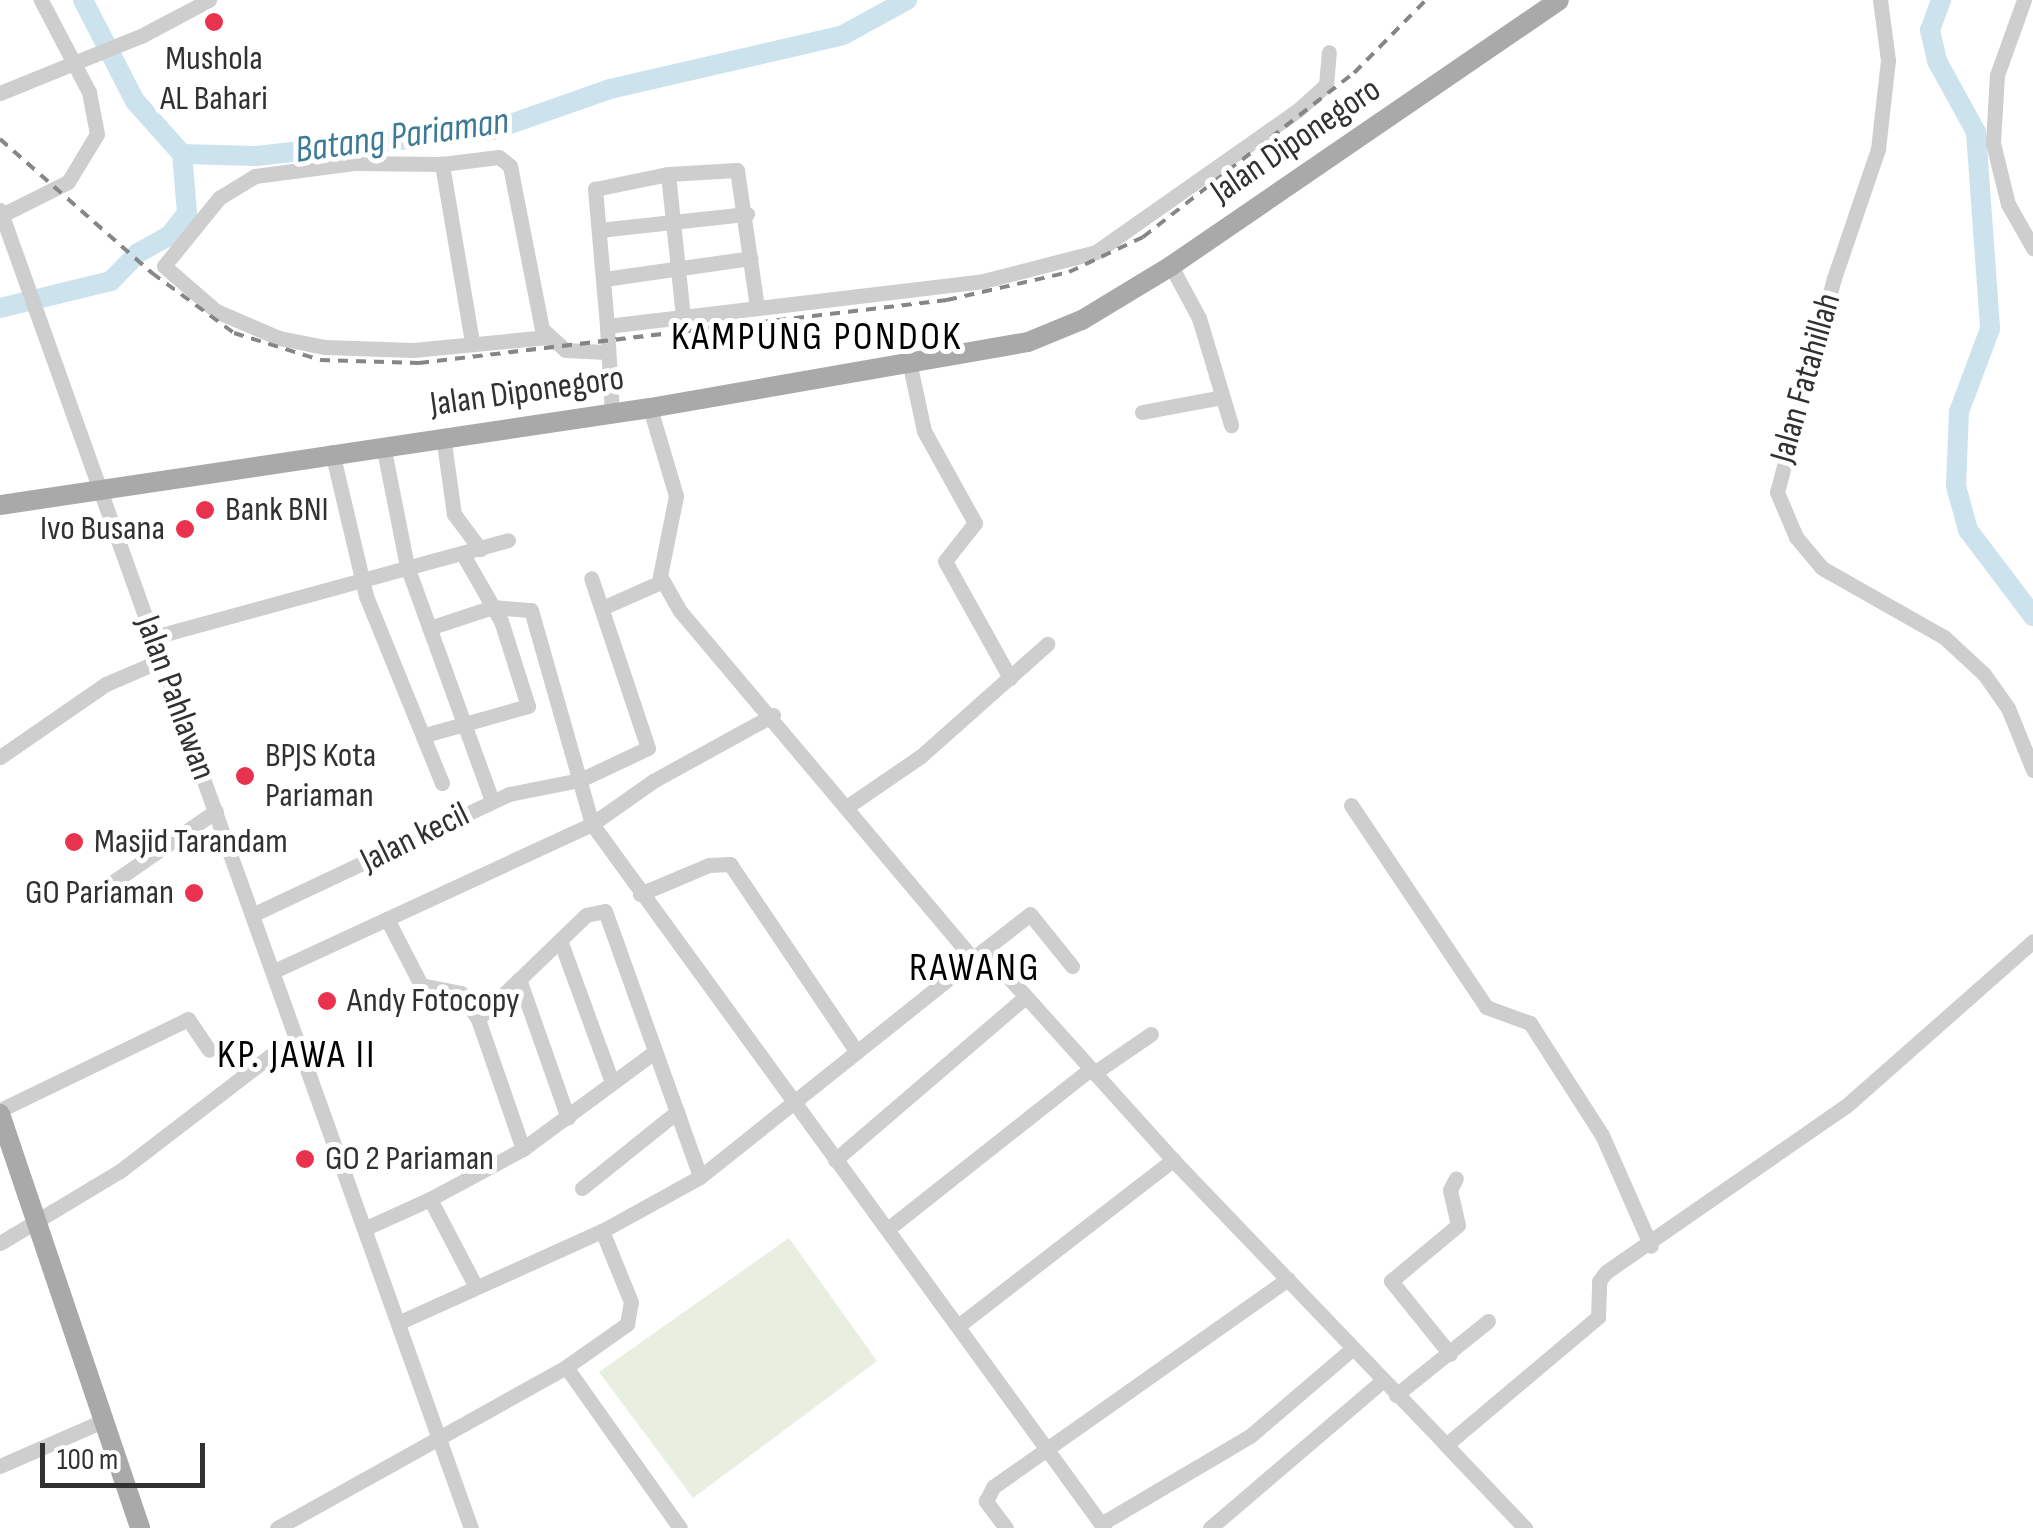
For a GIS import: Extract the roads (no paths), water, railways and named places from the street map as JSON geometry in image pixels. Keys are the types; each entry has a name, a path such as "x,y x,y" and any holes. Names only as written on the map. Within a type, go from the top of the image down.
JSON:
{"main road":[{"name":"Jalan Diponegoro","path":"0,506 910,366 1053,333 1171,266 1560,0"},
{"path":"0,1112 36,1233 36,1258 140,1528"},
{"path":"99,1422 127,1528"}],"street":[{"path":"1,213 68,182 97,134 89,92 42,0"},
{"path":"0,93 141,36 209,0"},
{"name":"Jalan Fatahillah","path":"1880,0 1888,60 1878,148 1834,278 1777,492 1796,537 1822,568 1944,637 1984,674 2008,708 2033,770"},
{"path":"2024,0 1997,76 1993,143 2008,204 2033,248"},
{"path":"607,326 984,281 1096,252 1298,110 1326,85 1329,52"},
{"path":"548,336 371,351 279,338 216,312 164,266 218,198 255,176 354,163 442,164 499,157 508,162 538,319 548,336 573,352 606,352"},
{"path":"442,164 472,342"},
{"path":"612,414 596,185 733,168 747,214 757,307"},
{"path":"668,174 683,316"},
{"name":"Jalan Pahlawan","path":"1,213 471,1528"},
{"path":"598,230 747,214"},
{"path":"604,279 751,258"},
{"path":"1171,266 1199,318 1231,425"},
{"path":"910,366 924,431 975,523 945,561 1010,678"},
{"path":"1142,412 1222,396"},
{"path":"650,408 676,496 661,582 848,806 979,954 1525,1528"},
{"path":"443,436 454,514 480,548"},
{"path":"383,445 407,566 492,802"},
{"path":"332,452 361,580 442,783"},
{"path":"154,637 508,540"},
{"path":"424,735 528,706 493,607 462,554"},
{"path":"591,578 602,608 661,582"},
{"path":"429,628 493,607 534,614 592,824 791,1104 888,1228 1103,1526 1250,1436 1352,1349"},
{"name":"Jalan kecil","path":"254,914 492,802 580,780 650,742 602,608"},
{"path":"848,806 922,756 1047,644"},
{"path":"0,757 106,684 162,660"},
{"path":"274,970 592,824 653,781 773,716"},
{"path":"1351,805 1486,1007 1530,1024 1602,1135 1651,1246"},
{"path":"113,882 216,811"},
{"path":"640,894 709,866 730,864 856,1052"},
{"path":"478,1018 586,915 605,912 700,1177"},
{"path":"400,1322 602,1231 700,1177 1030,914 1072,966"},
{"path":"387,918 421,985 461,993 478,1018 522,1149"},
{"path":"560,940 612,1082"},
{"path":"1446,1445 1598,1317 1600,1277 1651,1246 1846,1106 2033,941"},
{"path":"519,979 568,1118"},
{"path":"835,1160 1024,997"},
{"path":"0,1112 188,1019 209,1050"},
{"path":"888,1228 1092,1071 1150,1034"},
{"path":"0,1244 36,1233 270,1056 300,1044"},
{"path":"366,1228 430,1199 522,1149 654,1053"},
{"path":"582,1188 676,1112"},
{"path":"958,1326 1173,1160"},
{"path":"1450,1354 1392,1280 1458,1225 1450,1190 1456,1178"},
{"path":"430,1199 476,1287"},
{"path":"277,1528 566,1367 633,1315 602,1231"},
{"path":"1006,1528 987,1494 1288,1278"},
{"path":"1396,1395 1488,1321"},
{"path":"566,1367 680,1528"},
{"path":"1210,1528 1382,1382"},
{"path":"0,1466 99,1422"}],"waterway":[{"name":"Batang Pariaman","path":"83,0 135,101 182,154 256,156 493,130 610,89 843,35 907,0"},
{"name":"Batang Pariaman","path":"1941,0 1930,30 1937,61 1976,132 1990,329 1959,412 1956,486 1968,530 2033,616"},
{"path":"0,308 111,281 138,253 170,235 187,213 182,154"}],"railway":[{"path":"0,139 152,273 234,333 320,360 419,363 947,300 1069,272 1143,237 1354,73 1426,0"}],"place":[{"name":"Mushola AL Bahari","path":"214,22"},
{"name":"Bank BNI","path":"205,510"},
{"name":"Ivo Busana","path":"185,529"},
{"name":"BPJS Kota Pariaman","path":"245,776"},
{"name":"Masjid Tarandam","path":"74,842"},
{"name":"GO Pariaman","path":"194,893"},
{"name":"Andy Fotocopy","path":"327,1001"},
{"name":"GO 2 Pariaman","path":"305,1159"}],"district":[{"name":"KAMPUNG PONDOK","path":"817,337"},
{"name":"RAWANG","path":"975,968"},
{"name":"KP. JAWA II","path":"297,1055"}]}
